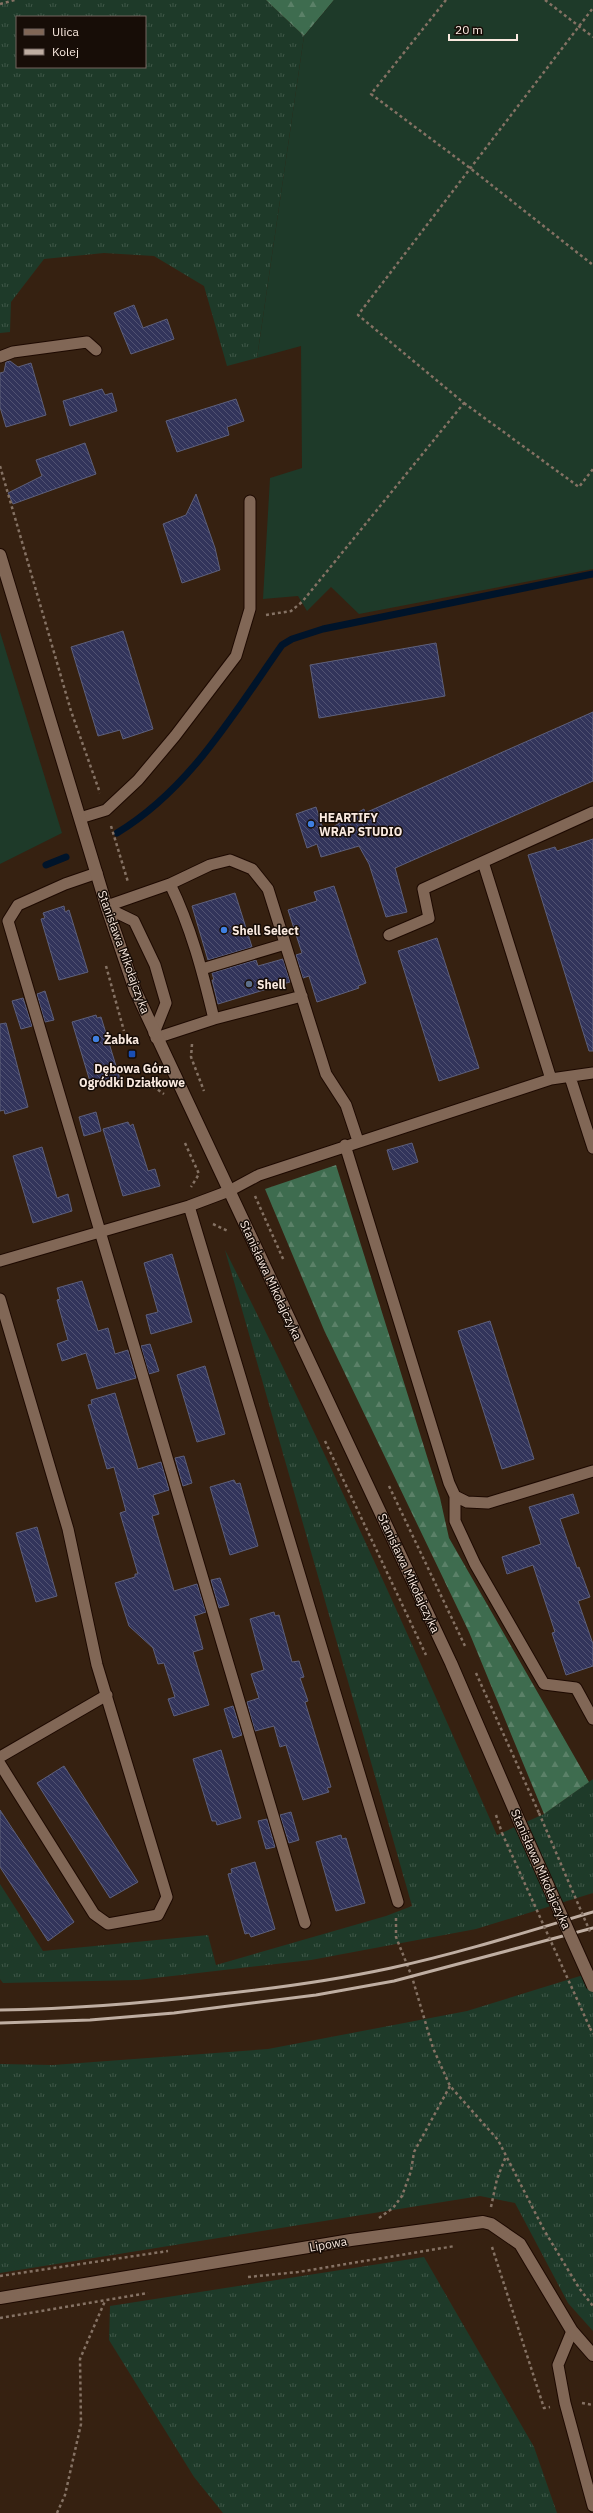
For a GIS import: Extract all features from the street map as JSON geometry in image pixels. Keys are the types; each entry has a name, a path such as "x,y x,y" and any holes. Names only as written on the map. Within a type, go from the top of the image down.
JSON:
{"street":[{"name":"Stanisława Mikołajczyka","path":"0,555 4,583 80,818 96,873 135,990 155,1036 451,1663 520,1823 593,1986"},
{"name":"Lipowa","path":"0,2298 101,2280 464,2224 491,2224"},
{"path":"491,2224 520,2244 572,2331 593,2355"}],"lane":[{"path":"0,357 14,352 87,342 96,350"},
{"path":"80,818 106,810 148,769 236,656 250,609 250,501"},
{"path":"388,935 429,918 423,889 593,812"},
{"path":"107,907 170,884 210,865 230,860 252,868 268,889 326,1074 346,1105 358,1141"},
{"path":"483,862 552,1079"},
{"path":"96,873 65,884 18,905 8,921 305,1923"},
{"path":"170,884 181,906 202,969 214,1019"},
{"path":"107,907 134,921 155,965 166,1003 155,1036"},
{"path":"202,969 285,944"},
{"path":"155,1036 302,996"},
{"path":"0,1261 193,1205 229,1191 259,1175 345,1145 552,1079 593,1073"},
{"path":"570,1077 593,1148"},
{"path":"345,1145 449,1483 455,1496 455,1521 475,1564 544,1684 576,1688 593,1719"},
{"path":"193,1205 398,1902"},
{"path":"0,1299 68,1529 106,1695 167,1897 158,1915 108,1924 94,1914 0,1764"},
{"path":"455,1496 467,1502 488,1503 593,1470"},
{"path":"0,1757 106,1695"},
{"path":"572,2331 558,2365 565,2403 593,2506"}],"path":[{"path":"0,4 15,0"},
{"path":"446,0 371,94 470,168 593,266"},
{"path":"545,0 593,37"},
{"path":"593,8 358,316 464,403 579,487 593,469"},
{"path":"247,618 291,610 302,602 464,403"},
{"path":"0,466 71,711 106,810 132,897"},
{"path":"187,1027 193,1046 192,1057 206,1098"},
{"path":"148,1083 165,1095 168,1101"},
{"path":"184,1140 198,1174 189,1190 193,1205 202,1219 230,1233"},
{"path":"249,1181 287,1268"},
{"path":"323,1436 427,1658"},
{"path":"388,1484 465,1648"},
{"path":"475,1669 593,1938"},
{"path":"494,1812 502,1833 593,2034"},
{"path":"398,1902 396,1937 412,1976 433,2048 450,2086 498,2140 544,2230 579,2288 593,2306"},
{"path":"376,2220 393,2208 402,2196 411,2171 414,2152 450,2086"},
{"path":"491,2224 491,2202 506,2156"},
{"path":"490,2240 544,2408 565,2403 591,2404 593,2406"},
{"path":"242,2277 298,2272 459,2245"},
{"path":"57,2513 65,2495 81,2424 80,2359 105,2301 101,2280"},
{"path":"0,2318 150,2293"}],"green space":[{"path":"0,0 266,0 304,36 257,358 227,366 204,286 154,256 104,253 44,259 11,302 10,332 0,333"},
{"path":"266,0 334,0 304,36"},
{"path":"334,0 593,0 593,569 359,614 331,587 307,611 298,596 263,599 270,478 302,468 301,346 257,358 304,36"},
{"path":"0,632 62,833 0,864"},
{"path":"336,1165 440,1498 449,1538 589,1782 544,1814 469,1632 324,1330 265,1189"},
{"path":"225,1250 261,1322 365,1541 497,1835 544,1814 593,1779 593,1893 476,1929 311,1960 138,1980 3,1983 0,1979 0,1884 43,1951 208,1935 216,1965 386,1916 412,1906"},
{"path":"593,1972 593,2331 568,2303 515,2203 480,2196 0,2273 0,2064 53,2065 268,2049 467,2011"},
{"path":"424,2257 534,2447 557,2513 223,2513 194,2477 109,2340 110,2306"}],"building":[{"path":"134,305 143,328 167,319 174,339 131,354 114,313"},
{"path":"10,361 18,367 31,363 46,415 6,427 0,407 0,373 4,372 6,362"},
{"path":"102,389 105,395 112,393 117,411 70,426 63,401"},
{"path":"236,399 244,421 227,427 229,435 177,452 166,421"},
{"path":"85,443 96,474 13,504 8,493 42,476 36,460"},
{"path":"196,494 215,548 220,570 182,583 163,524 186,515"},
{"path":"123,631 153,729 123,739 120,730 98,736 71,647"},
{"path":"436,643 445,696 319,718 310,665"},
{"path":"593,712 593,781 395,868 407,912 386,917 369,864 359,846 321,857 317,844 307,848 296,814 316,807 324,832 364,809 365,813"},
{"path":"593,839 593,1051 589,1051 528,855 555,847 557,851"},
{"path":"334,886 366,983 358,986 359,988 317,1002 309,976 303,978 296,955 302,953 288,910 317,901 314,892"},
{"path":"235,893 252,947 208,960 192,906"},
{"path":"64,906 65,912 69,910 88,972 59,980 41,919 45,918 43,913"},
{"path":"437,938 479,1068 439,1081 398,951"},
{"path":"283,959 290,982 218,1004 212,980 214,980 212,973 256,960 258,966"},
{"path":"45,991 54,1020 45,1022 37,994"},
{"path":"23,998 32,1026 21,1029 12,1001"},
{"path":"96,1015 97,1018 101,1017 120,1079 92,1088 72,1022"},
{"path":"6,1023 28,1107 5,1114 4,1110 0,1111 0,1024"},
{"path":"96,1112 101,1131 84,1136 79,1117"},
{"path":"128,1122 130,1126 133,1124 148,1171 155,1169 160,1186 123,1196 103,1129"},
{"path":"412,1143 418,1162 393,1170 387,1150"},
{"path":"42,1147 57,1198 68,1194 72,1211 33,1223 13,1156"},
{"path":"172,1254 192,1322 151,1334 146,1315 158,1312 144,1263"},
{"path":"82,1281 98,1331 108,1328 115,1354 128,1350 136,1378 97,1389 86,1353 62,1361 57,1344 68,1340 57,1300 60,1299 57,1288"},
{"path":"490,1321 534,1459 502,1469 458,1331"},
{"path":"150,1344 159,1371 149,1374 141,1346"},
{"path":"205,1366 225,1434 197,1442 177,1375"},
{"path":"115,1393 138,1469 161,1462 169,1490 153,1495 159,1514 152,1516 174,1591 197,1584 206,1612 194,1616 203,1649 193,1652 209,1705 174,1716 168,1699 175,1697 164,1663 158,1664 153,1648 129,1626 115,1583 135,1577 135,1574 138,1574 120,1513 126,1511 114,1467 107,1469 88,1405 92,1404 91,1400"},
{"path":"184,1456 192,1483 183,1486 175,1458"},
{"path":"234,1480 236,1484 240,1483 258,1546 230,1555 210,1487"},
{"path":"573,1494 579,1513 560,1519 577,1568 579,1567 590,1597 578,1601 593,1644 593,1666 566,1675 552,1633 555,1632 533,1565 507,1574 502,1557 541,1544 529,1507"},
{"path":"37,1527 57,1596 36,1602 16,1533"},
{"path":"220,1578 229,1605 219,1608 211,1580"},
{"path":"274,1612 275,1616 279,1615 292,1662 299,1661 304,1677 300,1678 308,1701 305,1702 331,1787 327,1788 329,1792 303,1800 286,1745 280,1747 274,1726 255,1731 247,1702 259,1698 251,1674 264,1670 250,1619"},
{"path":"233,1706 242,1735 233,1738 224,1709"},
{"path":"221,1750 241,1818 217,1825 216,1821 212,1821 193,1759"},
{"path":"64,1766 138,1882 110,1898 37,1783"},
{"path":"0,1810 74,1922 48,1941 0,1867"},
{"path":"291,1812 299,1840 289,1843 280,1815"},
{"path":"267,1819 275,1847 266,1849 258,1821"},
{"path":"341,1835 342,1839 346,1838 365,1903 336,1911 316,1842"},
{"path":"255,1862 275,1929 251,1937 249,1933 245,1934 228,1874 232,1873 231,1869"}],"waterway":[{"path":"117,833 143,815 167,795 189,772 228,723 282,645 292,639 323,629 593,574"},
{"path":"46,865 66,857"}],"railway":[{"path":"0,2010 83,2007 138,2003 264,1989 328,1980 391,1968 442,1956 593,1912"},
{"path":"0,2023 90,2020 174,2013 316,1995 394,1981 593,1928"}],"place":[{"name":"HEARTIFY WRAP STUDIO","path":"311,824"},
{"name":"Shell Select","path":"224,930"},
{"name":"Shell","path":"249,984"},
{"name":"Żabka","path":"96,1039"},
{"name":"Dębowa Góra Ogródki Działkowe","path":"132,1054"}]}
